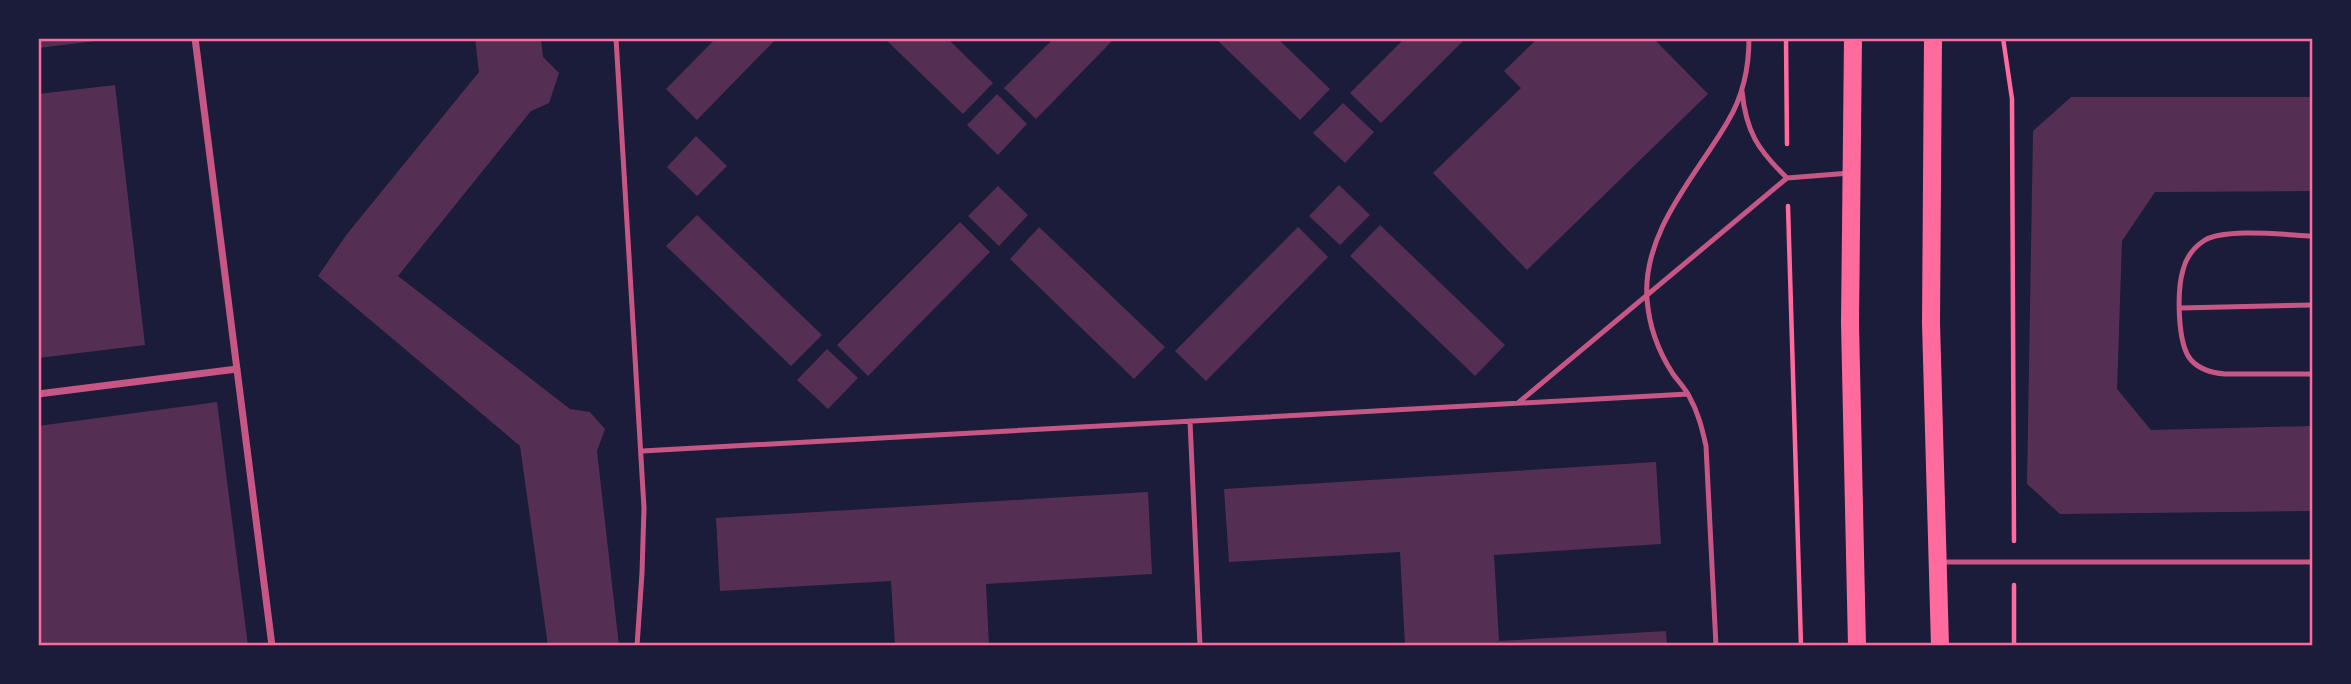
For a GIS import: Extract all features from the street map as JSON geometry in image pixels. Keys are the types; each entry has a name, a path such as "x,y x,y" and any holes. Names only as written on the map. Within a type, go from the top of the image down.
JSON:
{"main road":[{"path":"1853,38 1850,323 1857,646"},
{"path":"1933,38 1931,323 1940,646"}],"street":[{"path":"195,38 272,646"},
{"path":"38,394 237,369"}],"lane":[{"path":"616,38 642,451 642,573 637,646"},
{"path":"1716,646 1707,455 1700,419 1688,394 1658,348 1650,323 1647,296 1650,266 1658,237 1671,210 1729,119 1742,89 1749,57 1749,38"},
{"path":"1742,89 1745,116 1753,140 1787,178"},
{"path":"1518,403 1787,178 1851,173"},
{"path":"2312,236 2230,234 2205,240 2194,249 2182,272 2180,308 2181,338 2185,351 2201,368 2225,374 2312,374"},
{"path":"2180,308 2312,305"},
{"path":"642,451 1688,394"},
{"path":"1190,421 1200,646"},
{"path":"1937,562 2312,562"}],"path":[{"path":"1786,38 1787,178 1801,646"},
{"path":"2003,38 2012,99 2014,646"}],"building":[{"path":"38,38 104,38 104,40 38,48"},
{"path":"475,38 541,38 543,57 559,73 549,103 531,111 398,276 570,409 590,412 605,429 597,451 619,646 548,646 520,446 318,276 347,234 479,72"},
{"path":"716,38 777,38 697,120 666,89"},
{"path":"884,38 947,38 993,83 963,114"},
{"path":"1054,38 1115,38 1036,119 1004,88"},
{"path":"1215,38 1277,38 1330,89 1300,120"},
{"path":"1405,38 1466,38 1381,123 1350,93"},
{"path":"1538,38 1653,38 1708,94 1527,270 1433,173 1521,88 1504,71"},
{"path":"115,85 145,345 38,358 38,94"},
{"path":"997,94 1027,124 998,155 967,125"},
{"path":"2071,97 2312,97 2312,191 2155,192 2122,241 2117,389 2151,430 2312,426 2312,511 2060,514 2027,484 2033,131"},
{"path":"1343,103 1374,132 1345,163 1313,133"},
{"path":"696,136 727,166 697,196 667,167"},
{"path":"1339,185 1370,215 1340,245 1309,216"},
{"path":"998,186 1028,215 999,246 968,216"},
{"path":"697,215 822,335 791,366 666,246"},
{"path":"960,222 990,252 868,376 837,345"},
{"path":"1380,225 1505,345 1475,376 1350,256"},
{"path":"1039,227 1165,347 1134,379 1010,259"},
{"path":"1298,227 1328,257 1206,381 1175,351"},
{"path":"827,349 858,378 828,409 797,380"},
{"path":"217,402 248,646 38,646 38,426"},
{"path":"1656,462 1661,544 1494,555 1499,641 1666,631 1667,646 1405,646 1400,552 1229,562 1224,489"},
{"path":"1148,492 1152,574 986,584 989,646 895,646 891,581 720,591 716,518"}]}
